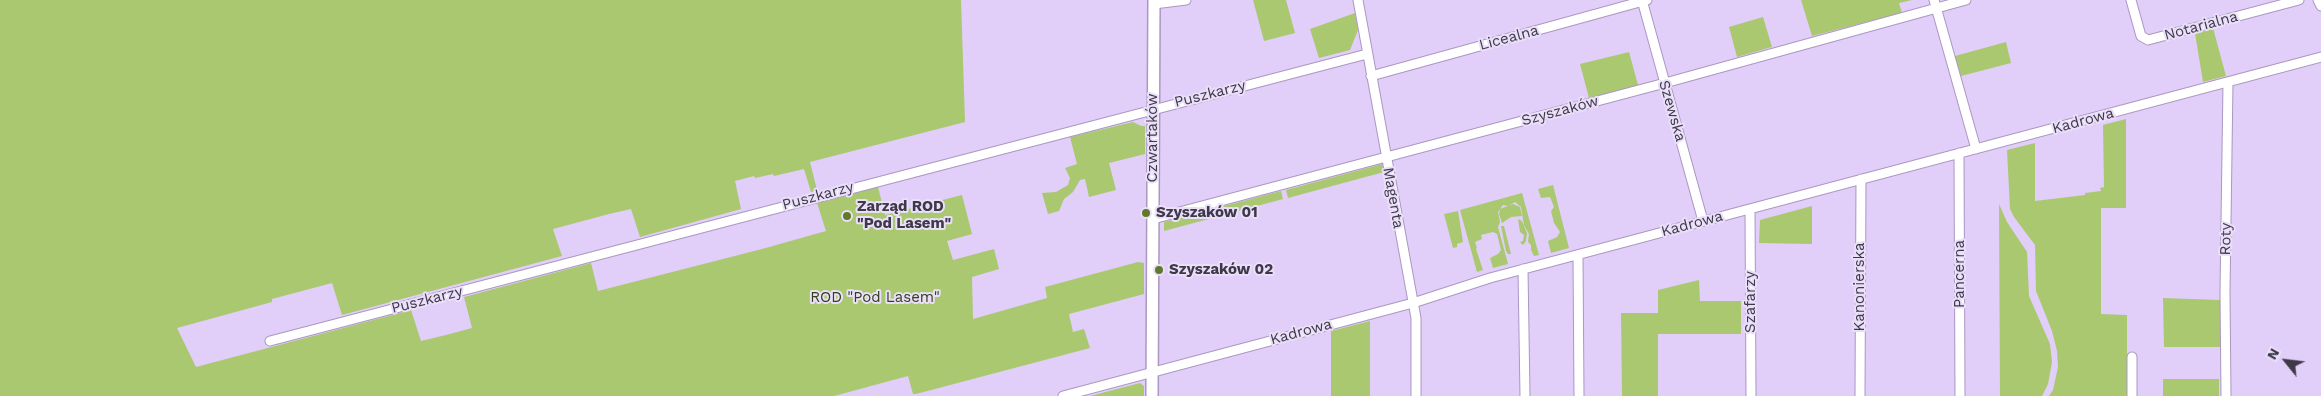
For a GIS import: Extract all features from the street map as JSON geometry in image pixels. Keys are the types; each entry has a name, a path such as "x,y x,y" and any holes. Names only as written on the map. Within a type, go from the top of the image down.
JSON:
{"street":[{"path":"1154,2 1186,0"},
{"name":"Magenta","path":"1358,0 1416,318 1416,396"},
{"name":"Licealna","path":"1371,76 1644,0"},
{"name":"Szewska","path":"1644,0 1664,83 1703,221"},
{"name":"Szyszaków","path":"1153,218 1664,83 1935,4 1966,0"},
{"name":"Notarialna","path":"2131,0 2141,36 2148,40 2299,0"},
{"path":"2318,0 2321,6"},
{"name":"Czwartaków","path":"1152,396 1154,2"},
{"path":"1935,4 1976,149"},
{"name":"Puszkarzy","path":"270,341 1154,108 1367,54"},
{"name":"Kadrowa","path":"1063,396 1413,303 1523,269 1578,256 1959,152 2321,57"},
{"name":"Roty","path":"2226,396 2225,292 2228,82"},
{"name":"Pancerna","path":"1959,152 1960,396"},
{"name":"Kanonierska","path":"1860,396 1861,179"},
{"name":"Szafarzy","path":"1750,209 1752,396"},
{"path":"1578,256 1579,396"},
{"path":"1523,269 1525,396"},
{"path":"2132,357 2132,396"}],"green space":[{"name":"ROD \"Pod Lasem\"","path":"0,0 961,0 965,122 810,162 817,190 811,192 804,169 774,176 773,174 755,178 754,176 735,181 741,209 640,237 631,209 609,214 553,229 562,256 342,315 332,283 272,299 272,302 177,328 196,367 411,310 421,341 446,335 472,328 464,297 591,263 598,291 762,249 826,231 817,203 878,187 885,215 962,195 972,234 947,241 953,260 994,249 999,269 972,277 973,319 1047,298 1045,287 1138,262 1144,263 1144,294 1069,314 1073,332 1084,329 1090,348 916,394 913,394 908,376 834,396 0,396"},
{"path":"1253,0 1286,0 1295,33 1264,41"},
{"path":"1801,0 1912,0 1899,3 1902,13 1812,36"},
{"path":"1355,13 1358,30 1350,50 1319,58 1310,29"},
{"path":"1763,17 1772,47 1737,57 1729,27"},
{"path":"2213,28 2226,76 2203,82 2195,33"},
{"path":"2006,42 2011,63 1961,76 1955,56"},
{"path":"1629,52 1638,85 1589,98 1580,64"},
{"path":"2126,119 2126,208 2101,208 2101,314 2127,315 2127,396 2049,396 2053,390 2058,367 2057,351 2052,331 2036,291 2035,245 2010,209 2007,150 2035,143 2035,201 2085,195 2085,193 2101,191 2100,188 2104,187 2103,125"},
{"path":"1133,122 1145,126 1145,154 1109,163 1116,190 1089,197 1085,179 1080,180 1073,192 1064,199 1059,211 1048,214 1042,193 1056,192 1068,185 1070,178 1065,168 1077,164 1070,137"},
{"path":"1382,164 1384,172 1288,198 1286,190"},
{"path":"1553,185 1569,248 1551,253 1548,241 1557,237 1560,232 1554,223 1551,211 1554,207 1550,197 1541,198 1538,189"},
{"path":"1281,191 1283,199 1164,231 1164,222"},
{"path":"1522,193 1539,255 1534,256 1531,245 1528,242 1529,234 1524,225 1521,207 1515,202 1508,206 1503,205 1498,212 1500,222 1498,227 1508,264 1493,268 1490,258 1501,250 1497,234 1493,232 1481,235 1482,239 1475,242 1483,270 1477,272 1460,210"},
{"path":"1513,204 1520,207 1522,216 1511,217 1502,223 1499,214 1500,209"},
{"path":"1999,204 2007,222 2027,252 2029,296 2050,344 2052,362 2048,384 2042,396 2000,396"},
{"path":"1812,206 1812,244 1759,243 1760,220"},
{"path":"1458,211 1463,242 1453,248 1444,214"},
{"path":"1518,219 1522,221 1527,233 1526,241 1523,245 1520,242 1523,241 1524,235 1520,232"},
{"path":"1501,226 1504,226 1511,254 1508,254 1506,251"},
{"path":"1699,280 1700,301 1741,301 1741,334 1658,334 1658,396 1622,396 1621,313 1658,313 1658,290"},
{"path":"2163,298 2220,300 2220,347 2164,347"},
{"path":"1370,321 1370,396 1331,396 1331,331"},
{"path":"2163,379 2219,379 2219,396 2163,396"},
{"path":"1140,383 1144,386 1144,396 1090,396"}],"place":[{"name":"Szyszaków 01","path":"1146,213"},
{"name":"Zarząd ROD \"Pod Lasem\"","path":"847,216"},
{"name":"Szyszaków 02","path":"1159,270"}]}
